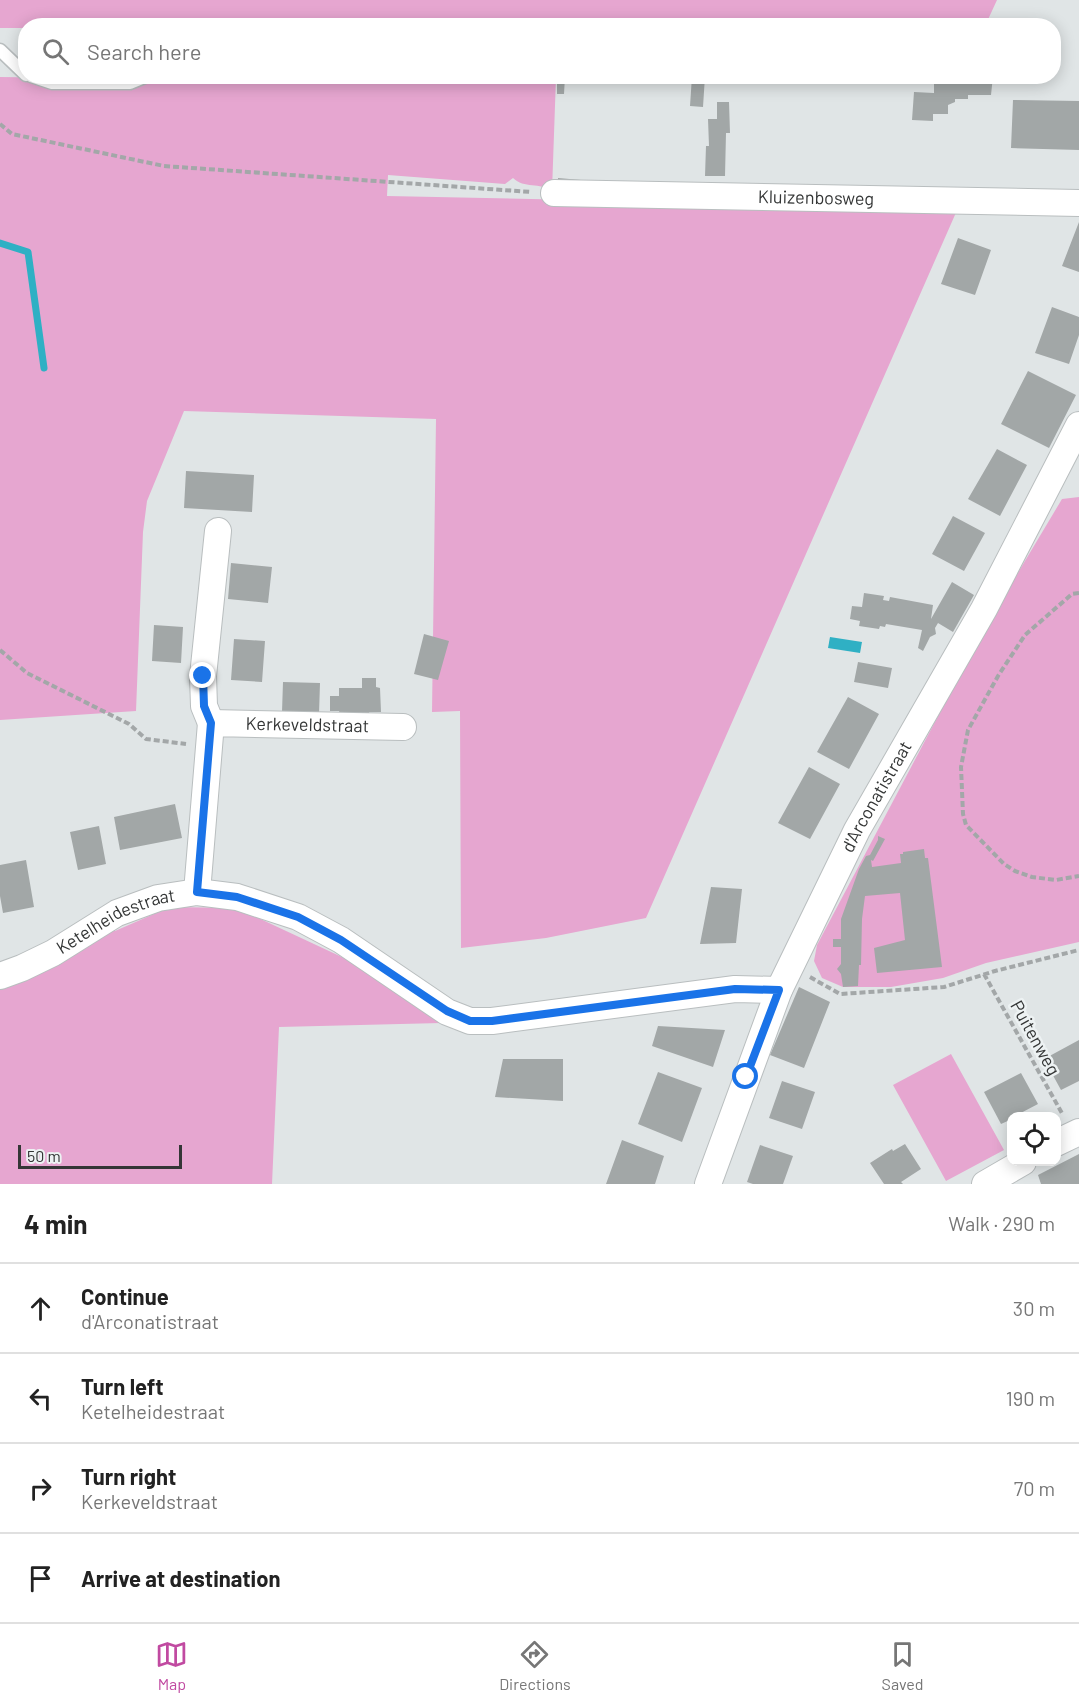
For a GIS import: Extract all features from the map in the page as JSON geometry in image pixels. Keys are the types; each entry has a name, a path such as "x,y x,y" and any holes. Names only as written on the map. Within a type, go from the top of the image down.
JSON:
{"street":[{"name":"Kluizenbosweg","path":"554,193 1079,203"},
{"name":"d'Arconatistraat","path":"708,1184 779,990 857,830 984,609 1079,425"},
{"path":"197,892 211,723 204,706 203,676 218,531"},
{"name":"Kerkeveldstraat","path":"211,723 403,727"},
{"name":"Ketelheidestraat","path":"0,976 53,953 117,913 158,898 197,892 237,897 298,917 341,940 447,1011 470,1021 492,1021 735,989 779,990"},
{"path":"1061,1136 1070,1123"},
{"path":"986,1184 1015,1166"}],"lane":[{"path":"0,50 18,67"}],"path":[{"path":"1079,593 1072,594 1025,635 998,676 968,730 961,767 963,814 966,825 1004,864 1032,877 1056,880 1079,876"},
{"path":"0,651 27,673 129,724 146,739 189,744"},
{"path":"791,966 840,994 944,987 984,974 1079,950"},
{"name":"Puitenweg","path":"984,974 1070,1123"}],"shaded area":[{"path":"0,0 997,0 989,18 18,18 18,28 0,28"},
{"path":"0,77 18,77 18,84 556,84 552,191 522,183 513,178 505,184 388,175 387,196 958,208 646,918 546,938 461,948 460,711 432,712 436,419 184,411 147,501 143,532 136,711 0,720"},
{"path":"1079,497 1079,942 986,963 943,978 891,987 843,987 822,978 814,961 817,945 982,633 1062,499"},
{"path":"170,907 237,908 344,958 441,1023 279,1027 272,1184 0,1184 0,987 115,927 115,931"},
{"path":"951,1054 1004,1150 946,1181 893,1085"}],"water":[{"path":"830,637 862,642 860,653 828,648"}],"building":[{"path":"557,84 565,84 564,94 557,94"},
{"path":"691,84 704,84 703,107 690,106"},
{"path":"934,84 992,84 991,95 968,95 968,99 955,99 955,102 948,105 948,114 933,114 933,121 912,120 914,92 934,93"},
{"path":"1013,100 1079,101 1079,150 1011,148"},
{"path":"717,102 729,102 730,133 726,133 725,176 705,176 706,146 709,146 708,119 717,119"},
{"path":"558,178 581,180 581,187 558,185"},
{"path":"1079,222 1079,272 1062,266"},
{"path":"958,238 991,250 975,295 941,284"},
{"path":"1052,307 1079,317 1079,335 1069,364 1035,353"},
{"path":"1028,371 1076,395 1049,448 1001,424"},
{"path":"997,449 1027,465 1000,516 968,499"},
{"path":"186,471 254,475 252,512 184,508"},
{"path":"953,516 985,533 964,571 932,554"},
{"path":"231,563 272,567 268,603 228,599"},
{"path":"952,582 974,595 953,632 938,623 935,628 936,634 930,637 923,651 918,648 922,630 886,624 885,627 880,626 879,629 859,626 860,621 850,619 852,606 862,607 864,593 884,596 883,600 889,601 890,597 933,605 931,619"},
{"path":"154,625 183,627 181,663 152,661"},
{"path":"424,634 449,641 438,680 414,674"},
{"path":"234,639 265,641 262,682 231,680"},
{"path":"858,662 892,668 888,688 854,682"},
{"path":"362,678 376,678 376,687 380,688 381,712 369,712 369,716 340,717 339,711 330,711 330,696 339,696 339,688 362,688"},
{"path":"283,682 320,683 319,714 282,712"},
{"path":"848,697 879,714 849,769 817,752"},
{"path":"809,767 840,784 810,839 778,823"},
{"path":"175,804 182,838 120,850 114,817"},
{"path":"99,826 106,864 78,870 70,832"},
{"path":"878,836 885,839 873,861 871,860 872,867 901,863 900,854 903,852 924,849 925,858 928,858 942,967 877,973 874,948 905,940 900,893 865,896 858,986 843,987 841,974 837,969 841,964 841,947 833,947 833,939 841,939 841,919 859,869 866,856 870,855"},
{"path":"26,860 34,907 3,913 0,896 0,865"},
{"path":"711,887 742,889 736,943 700,944"},
{"path":"799,987 830,1002 804,1068 770,1055"},
{"path":"658,1026 725,1030 713,1067 652,1046"},
{"path":"1079,1040 1079,1081 1061,1090 1044,1059"},
{"path":"503,1059 563,1059 563,1101 495,1097"},
{"path":"658,1072 702,1088 682,1142 638,1124"},
{"path":"1021,1073 1038,1104 1023,1112 1007,1112 1007,1121 1001,1124 984,1092"},
{"path":"782,1081 815,1092 802,1129 769,1118"},
{"path":"622,1140 664,1156 655,1184 606,1184"},
{"path":"905,1144 921,1169 901,1182 903,1184 884,1184 870,1163 892,1149 893,1151"},
{"path":"760,1145 793,1156 783,1184 747,1182"},
{"path":"1079,1154 1079,1184 1041,1184 1038,1175 1056,1166 1061,1166 1061,1163"}],"waterway":[{"path":"0,243 28,252 44,368"}],"route":[{"path":"203,676 204,706 211,723 197,892 237,897 298,917 341,940 447,1011 470,1021 492,1021 735,989 779,990 746,1077"}]}
